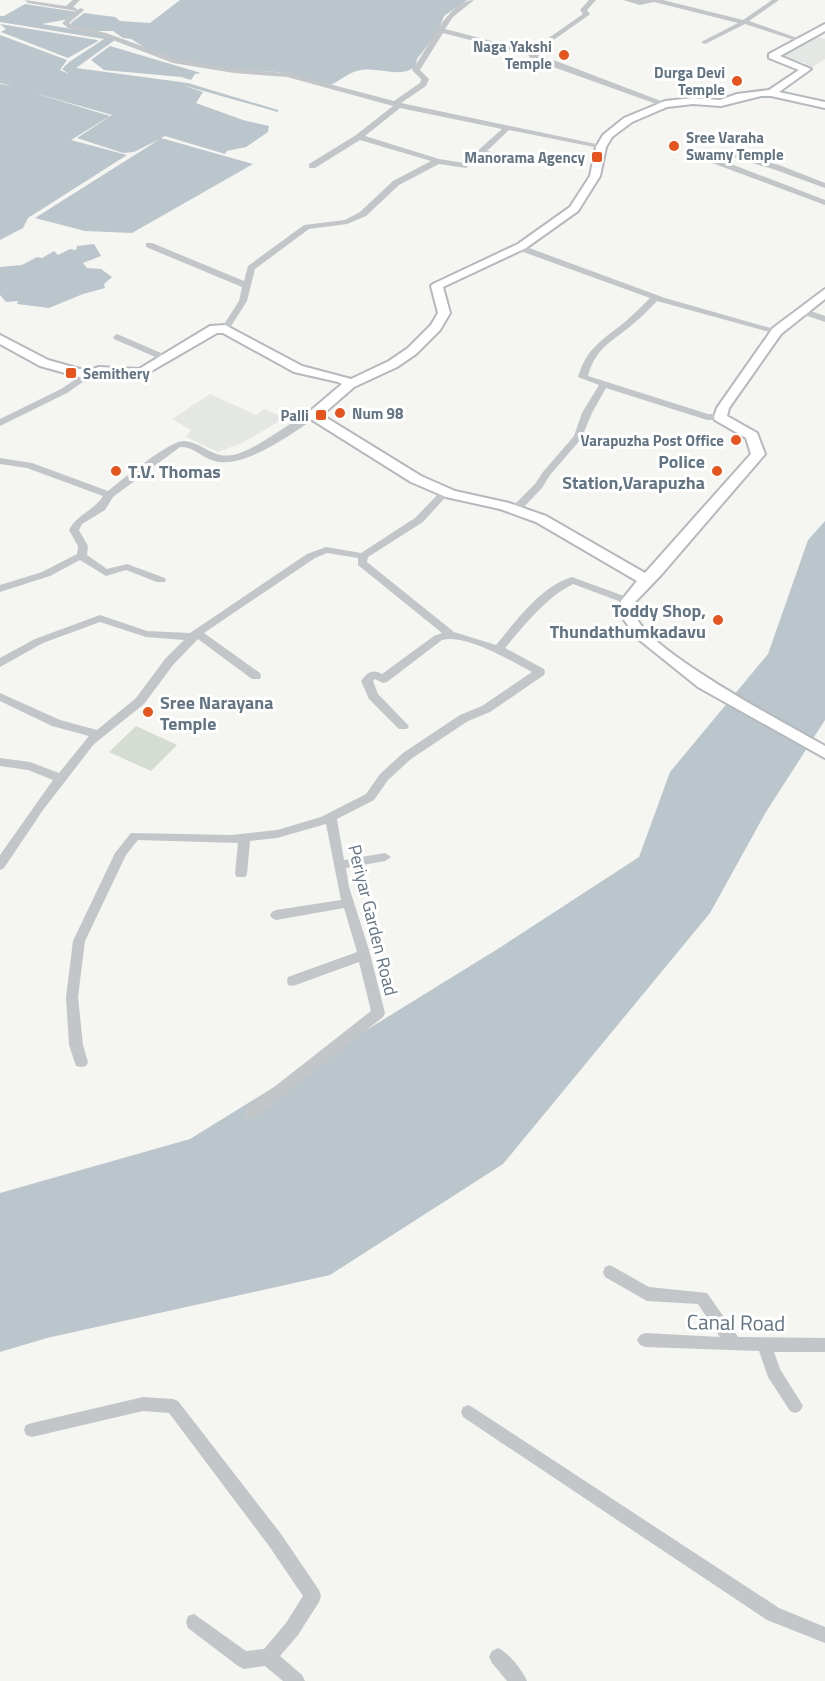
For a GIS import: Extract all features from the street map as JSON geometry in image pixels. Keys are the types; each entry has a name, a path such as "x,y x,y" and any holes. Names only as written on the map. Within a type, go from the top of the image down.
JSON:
{"street":[{"path":"67,8 77,0"},
{"path":"312,166 359,137 423,84 425,79 416,70 424,62 449,15 471,0"},
{"path":"531,52 587,14 583,10 592,0"},
{"path":"626,0 640,3 654,0 744,22 799,40"},
{"path":"705,42 744,22 776,0"},
{"path":"28,1 81,10 65,23 70,27 104,34 176,61 234,72 287,75 397,105 600,147"},
{"path":"771,93 806,69 772,56 825,27"},
{"path":"441,30 531,52 534,57 665,104"},
{"path":"0,589 46,574 81,556 84,551 83,542 74,530 78,522 101,508 109,495 177,444 187,444 218,459 232,459 245,454 314,415 350,384 393,364 412,351 436,327 444,313 437,286 518,247 574,209 596,176 600,147 608,135 628,120 665,104 693,101 721,103 737,97 771,93 825,105"},
{"path":"359,137 438,161 466,166 508,127"},
{"path":"721,151 776,167 825,186"},
{"path":"482,152 518,161"},
{"path":"225,329 243,301 250,268 307,227 347,222 363,214 396,183 438,161"},
{"path":"715,161 825,203"},
{"path":"149,245 245,285"},
{"path":"518,247 656,297 777,331"},
{"path":"720,417 735,390 777,331 825,293"},
{"path":"656,297 629,323 597,346 587,360 583,377 707,417 720,417 752,436 758,454 628,601 628,617 642,635 703,683 825,753"},
{"path":"802,311 825,319"},
{"path":"1,422 64,391 87,375 99,371 141,373 214,329 225,329 298,369 342,379 350,384"},
{"path":"117,337 165,358"},
{"path":"0,339 44,363 87,375"},
{"path":"515,510 539,486 546,474 578,437 587,413 604,384"},
{"path":"314,415 416,479 446,491 541,519 646,580"},
{"path":"0,461 29,465 109,495"},
{"path":"0,865 61,779 98,734 140,701 169,662 195,635 311,556 326,550 363,556 419,520 446,491"},
{"path":"81,556 106,573 127,567 161,580"},
{"path":"81,1062 76,1045 72,998 79,941 122,853 135,836 244,837 277,834 331,817 370,797 384,777 407,756 464,718 486,709 540,672 498,649 450,634 362,563 363,556"},
{"path":"498,649 533,611 563,584 572,580 628,601"},
{"path":"0,663 39,641 100,618 146,634 195,635 256,676"},
{"path":"403,726 373,696 367,681 373,674 383,679 438,638 450,634"},
{"path":"0,697 56,723 98,734"},
{"path":"0,762 30,766 61,779"},
{"name":"Periyar Garden Road","path":"251,1113 378,1013 364,954 348,903 331,817"},
{"path":"241,873 244,837"},
{"path":"339,865 385,857"},
{"path":"276,915 348,903"},
{"path":"293,981 364,954"},
{"path":"610,1272 647,1294 702,1298 734,1344"},
{"name":"Canal Road","path":"645,1340 825,1345"},
{"path":"764,1344 772,1372 795,1406"},
{"path":"32,1430 143,1404 173,1406 275,1540 313,1596 291,1629 268,1657 244,1660 194,1622"},
{"path":"469,1412 774,1614 825,1635"},
{"path":"268,1657 296,1681"},
{"path":"498,1657 518,1681"}],"shaded area":[{"path":"180,0 467,0 444,16 438,32 417,59 416,66 410,70 403,72 357,71 331,85 278,72 230,70 175,60 131,39 123,38 113,31 92,31 71,25 84,13 115,17 120,21 150,23"},
{"path":"25,4 77,12 69,19 42,24 103,34 115,40 76,68 188,83 278,110 278,112 182,85 203,92 196,103 243,120 269,126 268,132 246,147 227,151 225,154 165,136 161,138 253,164 132,233 85,231 35,218 160,139 134,152 123,153 77,138 112,115 31,92 110,116 71,140 127,155 28,218 23,228 0,240 0,84 12,86 0,83 0,35 67,60 60,70 69,74 62,69 104,39 0,22 0,16"},
{"path":"0,24 98,41 68,58 1,32 6,29"},
{"path":"811,35 825,39 825,59 811,68 803,65 805,63 776,55"},
{"path":"110,46 201,73 195,74 191,80 181,77 104,70 91,60"},
{"path":"94,244 101,256 83,263 87,268 101,269 112,277 104,284 105,288 49,308 17,304 18,301 6,302 0,295 0,267 22,265 54,251 58,255 70,249 76,250 77,246"},
{"path":"210,394 256,415 264,409 285,418 242,443 218,452 186,437 191,430 172,419"},
{"path":"825,521 825,720 766,812 710,913 503,1164 330,1275 47,1338 0,1352 0,1193 190,1139 496,950 639,857 670,772 768,654 808,540"},
{"path":"136,726 177,745 151,771 109,752"}],"place":[{"name":"Naga Yakshi Temple","path":"564,55"},
{"name":"Durga Devi Temple","path":"737,81"},
{"name":"Sree Varaha Swamy Temple","path":"674,146"},
{"name":"Manorama Agency","path":"597,157"},
{"name":"Semithery","path":"71,373"},
{"name":"Num 98","path":"340,413"},
{"name":"Palli","path":"321,415"},
{"name":"Varapuzha Post Office","path":"736,440"},
{"name":"T.V. Thomas","path":"116,471"},
{"name":"Police Station,Varapuzha","path":"717,471"},
{"name":"Toddy Shop, Thundathumkadavu","path":"718,620"},
{"name":"Sree Narayana Temple","path":"148,712"}]}
